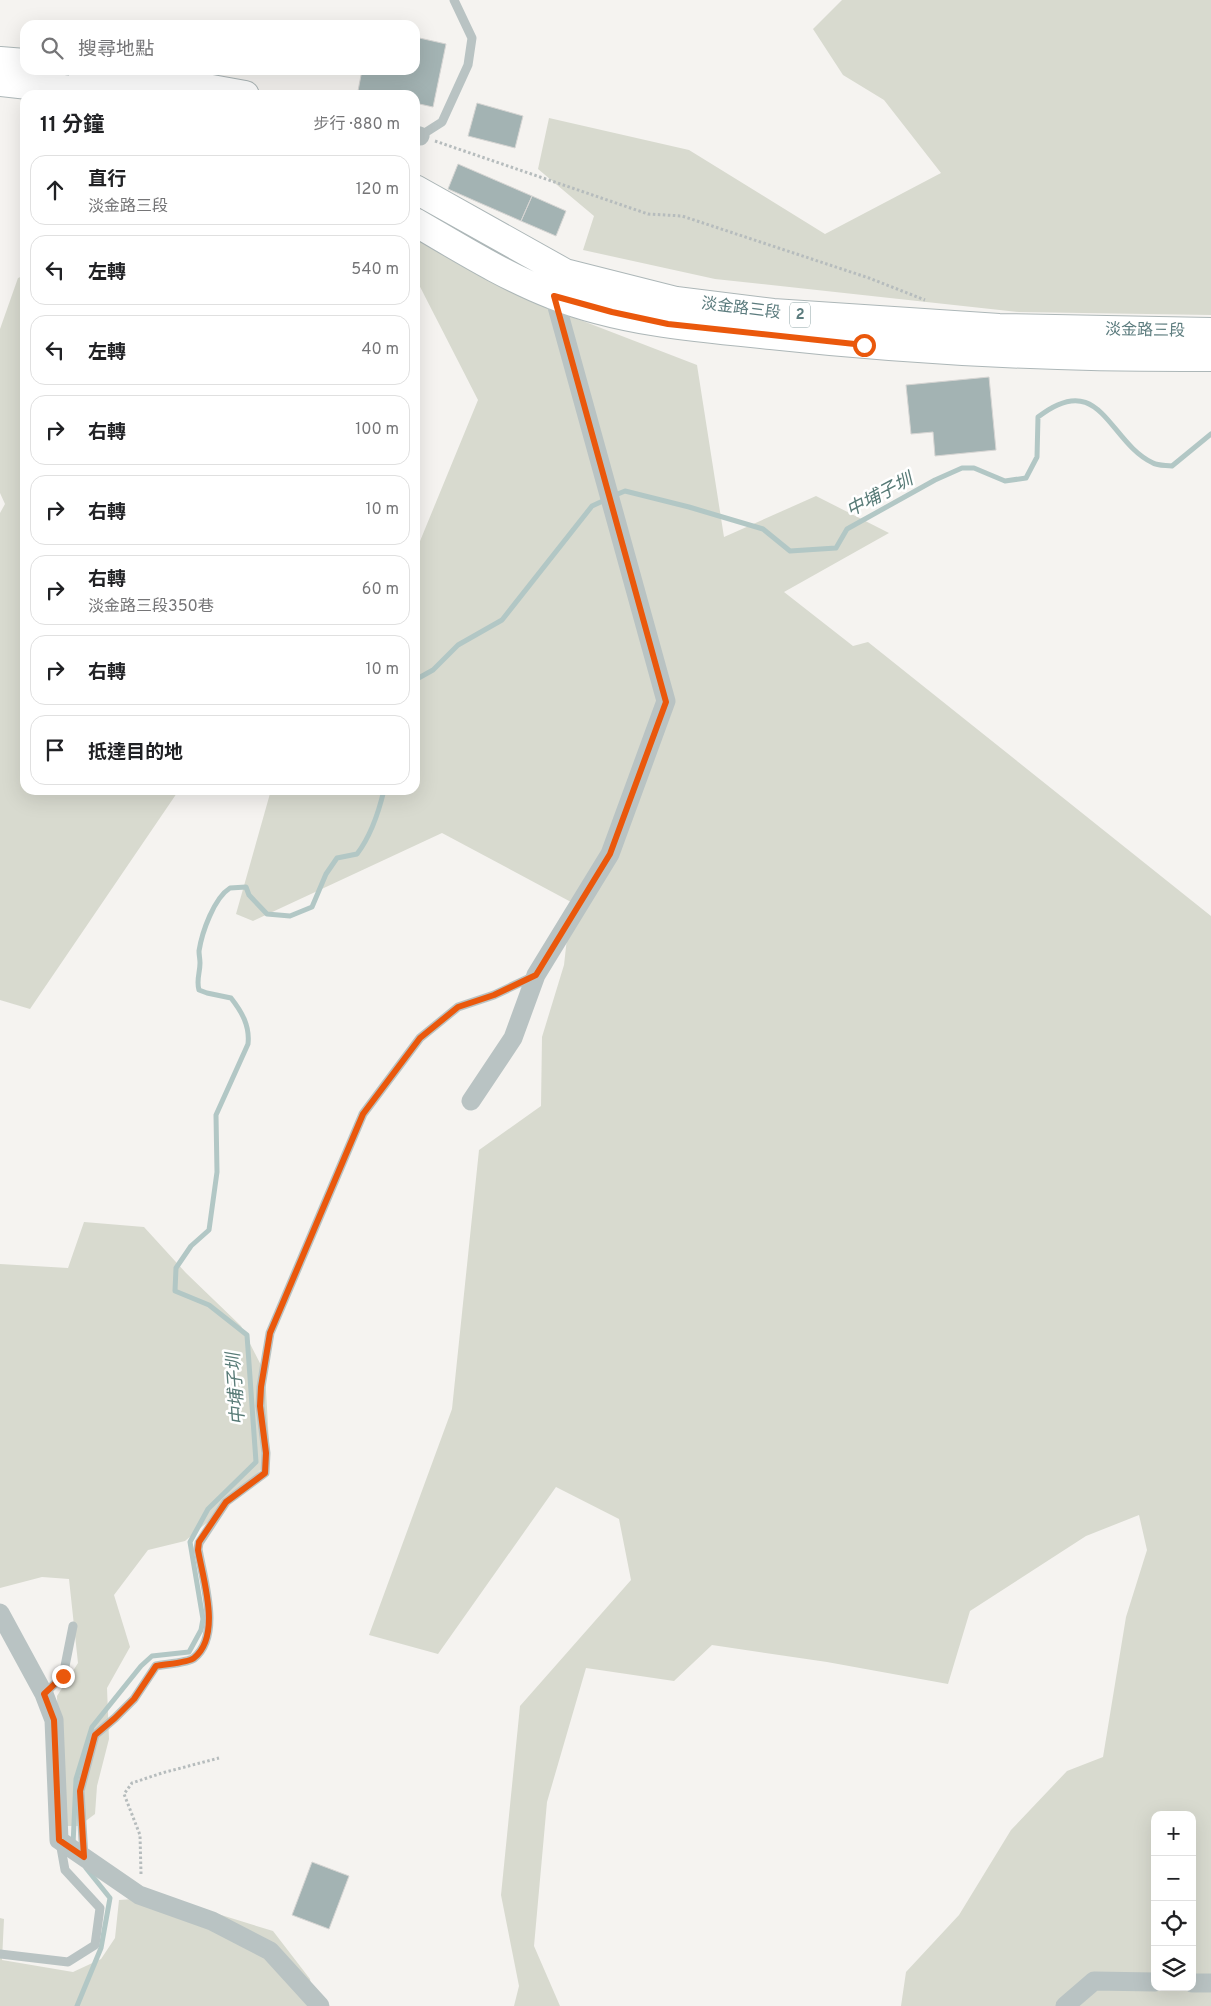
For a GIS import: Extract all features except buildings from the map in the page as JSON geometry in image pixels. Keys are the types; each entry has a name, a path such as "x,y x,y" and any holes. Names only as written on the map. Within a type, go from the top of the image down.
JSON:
{"main road":[{"path":"0,61 20,63"},
{"path":"128,75 156,78 219,90"},
{"path":"0,82 72,90"},
{"name":"淡金路三段","path":"420,192 560,284 612,312 668,324 864,345 963,352 1211,357"},
{"name":"淡金路三段","path":"420,225 496,270 560,284 676,301 773,313 999,328 1211,332"}],"street":[{"path":"471,1101 513,1038 536,975 610,854 666,702 560,284"},
{"path":"0,1613 44,1694 54,1720 59,1840 139,1895 212,1921 270,1951 320,2006"},
{"path":"1065,2006 1094,1981 1151,1982"},
{"path":"1196,1983 1211,1984"}],"lane":[{"path":"420,135 442,122 468,65 472,38 454,0"},
{"path":"84,1857 80,1791 95,1735 134,1699 156,1666 193,1659 206,1645 210,1618 198,1550 199,1542 226,1502 265,1473 266,1453 260,1406 261,1387 270,1333 363,1114 420,1038 458,1007 494,995 536,975"},
{"path":"44,1694 63,1676 73,1626"},
{"path":"0,1954 68,1962 95,1944 100,1908 65,1870 59,1840"}],"path":[{"path":"420,137 648,214 682,216 869,278 934,303"},
{"path":"126,1886 141,1879 140,1835 124,1794 132,1783 219,1758"}],"shaded area":[{"path":"842,0 1211,0 1211,315 1019,312 715,279 583,250 594,216 538,169 549,118 689,150 825,234 941,173 884,100 843,75 813,29"},
{"path":"420,240 544,306 697,365 724,537 816,496 889,533 784,592 853,646 868,642 1211,916 1211,2006 901,2006 906,1972 959,1915 1011,1830 1067,1771 1103,1757 1126,1617 1147,1550 1139,1515 1086,1536 970,1611 948,1684 827,1662 712,1645 674,1681 586,1668 547,1802 534,1946 560,2006 514,2006 519,1986 501,1895 520,1706 631,1580 619,1519 556,1487 438,1654 369,1635 452,1409 479,1150 541,1106 542,1037 564,965 571,902 442,833 253,921 236,914 270,795 420,795 420,541 478,400 420,287"},
{"path":"20,277 20,795 176,795 30,1009 0,1000 0,513 5,504 0,493 0,329 18,278"},
{"path":"84,1222 144,1227 186,1273 241,1326 265,1373 270,1460 222,1510 185,1541 148,1550 114,1595 130,1647 107,1688 109,1739 97,1786 95,1814 79,1826 61,1826 57,1696 78,1663 69,1579 42,1577 0,1588 0,1264 68,1268"},
{"path":"163,1897 273,1931 310,1979 315,2006 0,2006 0,1918 4,1919 2,1960 73,1972 101,1959 115,1938 119,1900"}],"waterway":[{"name":"中埔子圳","path":"613,496 625,491 689,507 763,529 790,551 836,548 847,529 935,480 962,468 974,468 1005,481 1026,478 1037,457 1038,417 1059,404 1076,401 1090,404 1102,414 1138,453 1157,465 1172,466 1211,434"},
{"name":"中埔子圳","path":"420,677 433,670 458,645 502,620 592,506 605,500"},
{"name":"中埔子圳","path":"73,1845 76,1779 92,1727 141,1666 152,1656 189,1652 201,1630 203,1619 190,1542 208,1509 256,1462 247,1335 209,1305 175,1291 176,1268 191,1246 209,1230 217,1172 216,1115 248,1044 248,1031 244,1019 231,998 199,990 199,951 203,935 214,907 230,888 246,887 249,895 267,914 290,916 312,907 326,874 337,858 357,854 362,847 373,824 383,795"},
{"name":"中埔子圳","path":"77,2006 101,1948 110,1898 86,1868"}],"route":[{"path":"63,1676 44,1694 54,1720 59,1840 84,1857 80,1791 95,1735 134,1699 156,1666 193,1659 206,1645 210,1618 198,1550 199,1542 226,1502 265,1473 266,1453 260,1406 261,1387 270,1333 363,1114 420,1038 458,1007 494,995 536,975 610,854 666,702 554,296 612,312 668,324 864,345"}]}
